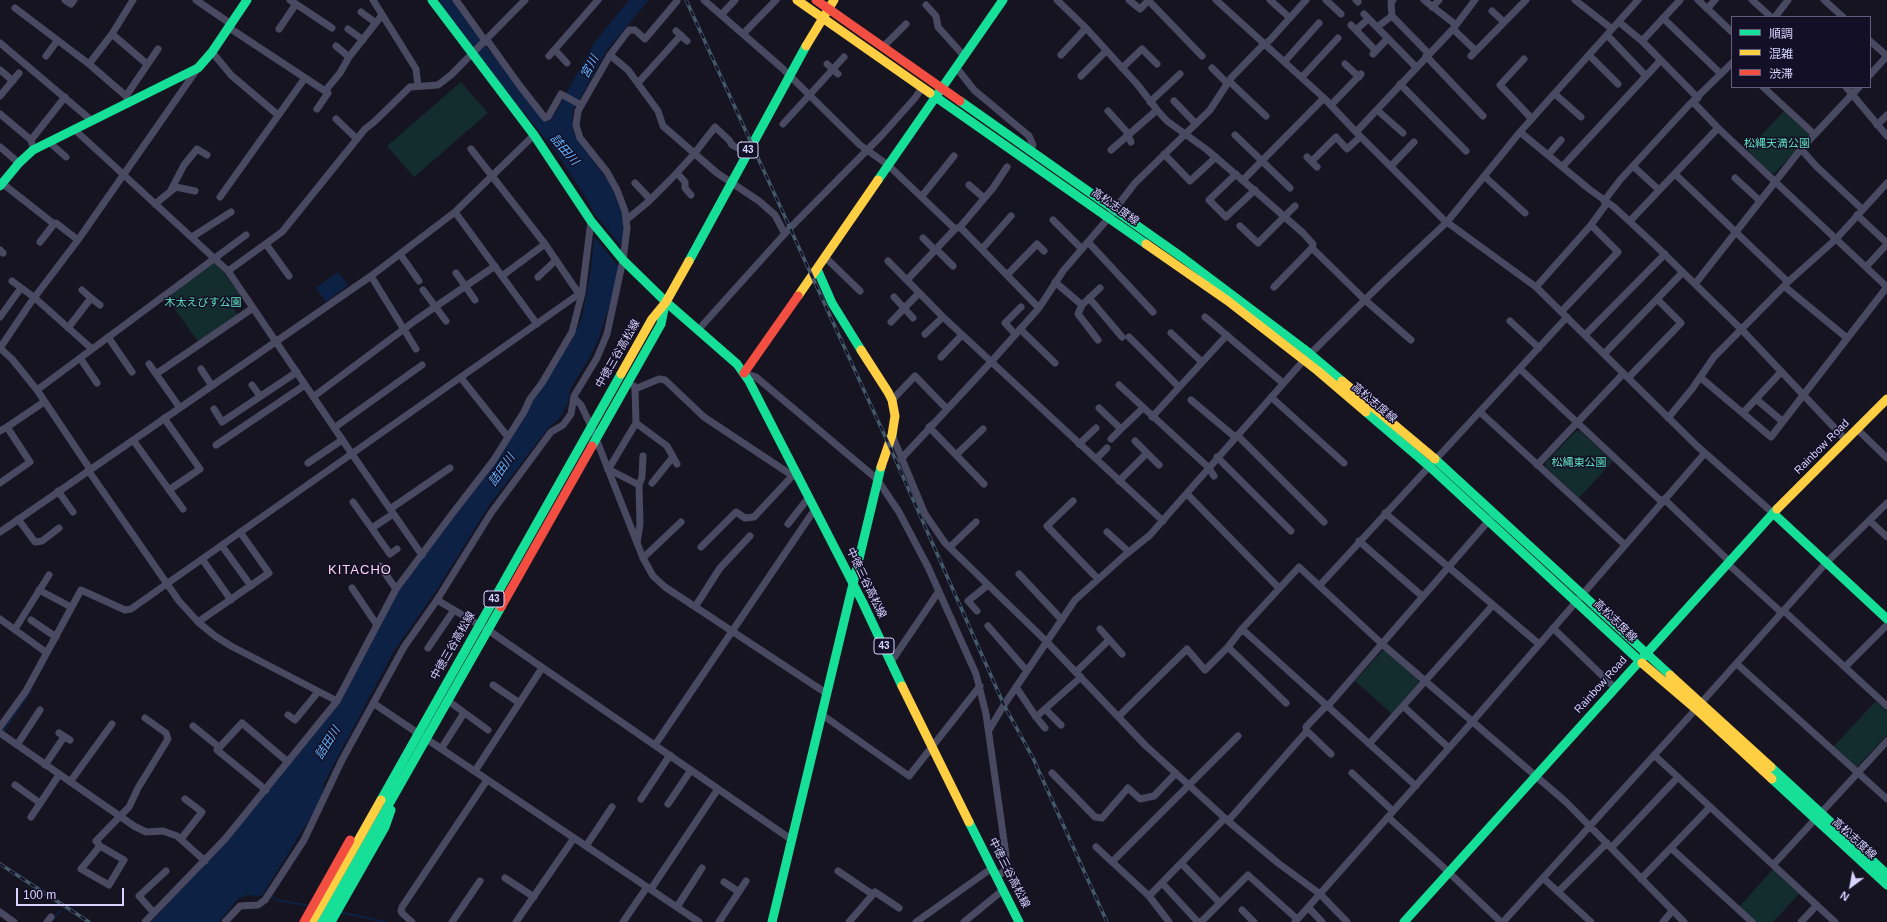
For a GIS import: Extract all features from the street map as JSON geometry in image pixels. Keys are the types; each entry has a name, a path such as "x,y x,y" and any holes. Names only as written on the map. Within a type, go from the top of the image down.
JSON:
{"main road":[{"path":"1,185 19,163 33,150 127,100 198,68 212,52 247,0"},
{"path":"432,0 475,52 534,135 590,223 622,259 666,302"},
{"name":"高松志度線","path":"797,0 935,98 1110,213 1252,309 1433,463 1579,597 1647,653 1698,706 1818,816 1887,874"},
{"name":"高松志度線","path":"816,0 1029,151 1110,213"},
{"name":"43","path":"666,302 731,181 822,18 834,0"},
{"path":"744,373 1003,0"},
{"path":"772,922 877,479 892,435 895,416 892,400 832,303 817,269"},
{"name":"中徳三谷高松線","path":"666,302 719,347 744,373 795,474 809,497 932,748 1020,922"},
{"name":"中徳三谷高松線","path":"322,922 330,899 386,789 417,733 484,627 629,380 661,324 666,302"},
{"name":"中徳三谷高松線","path":"312,922 330,899 399,788 591,426 652,319 666,302"},
{"name":"Rainbow Road","path":"1404,922 1773,513 1887,399"},
{"path":"1773,513 1887,618"},
{"name":"高松志度線","path":"1579,597 1640,661 1698,706"},
{"path":"331,922 385,827 399,788"},
{"path":"304,922 373,802 386,789"},
{"name":"高松志度線","path":"1818,816 1887,885"}],"street":[{"path":"65,0 71,4 74,0"},
{"path":"89,64 112,34 133,0"},
{"path":"196,0 230,26 327,92"},
{"path":"373,0 416,69 418,86"},
{"path":"456,0 485,42 546,118 561,94 579,105"},
{"path":"228,271 282,232 365,129 410,87 438,85 475,52 525,0"},
{"path":"549,56 598,0"},
{"path":"704,0 790,76 867,150 888,165 982,249 1039,308"},
{"path":"721,15 735,0"},
{"path":"743,34 776,0"},
{"path":"1057,0 1086,28 1167,121 1216,157 1255,190 1284,218 1303,233 1313,244 1312,248 1365,300 1410,340"},
{"path":"1129,0 1140,9 1149,0 1202,56"},
{"path":"1216,0 1266,43 1324,98 1358,134 1447,222 1536,286 1668,418 1773,513"},
{"path":"1270,0 1290,18"},
{"path":"900,459 991,362 1039,308 1055,282 1135,183 1210,110 1228,82 1244,63 1266,43 1306,0"},
{"path":"1326,0 1341,14"},
{"path":"1393,0 1391,2 1392,16 1483,116"},
{"path":"1424,0 1454,27 1473,54 1526,0"},
{"path":"1432,7 1439,0"},
{"path":"1312,162 1336,137 1347,149 1377,110 1454,27 1475,0"},
{"path":"1575,0 1612,29"},
{"path":"989,730 1016,687 1075,600 1128,552 1150,535 1187,494 1208,467 1307,357 1447,222 1520,132 1638,0"},
{"path":"1642,41 1680,0"},
{"path":"1698,0 1731,31"},
{"path":"1707,9 1715,0"},
{"path":"1752,0 1770,16"},
{"path":"1776,16 1788,0"},
{"path":"1824,0 1842,16"},
{"path":"229,921 240,906 258,905 265,900 304,840 336,772 404,647 437,600 491,513 551,432 563,425 567,420 574,398 597,358 606,334 622,259 626,220 618,190 580,138 576,125 579,105 610,55 629,30 635,30 645,39 677,1"},
{"path":"279,29 293,2 332,28"},
{"path":"926,5 936,16 938,27 964,56"},
{"path":"14,8 89,64 127,100 147,64 158,49"},
{"path":"1492,11 1504,22"},
{"path":"361,12 376,23"},
{"path":"317,109 327,92 333,86 330,84 340,73 349,57 382,15"},
{"path":"1377,27 1392,16"},
{"path":"1388,38 1374,53 1354,28 1366,17 1377,27 1388,38 1416,67"},
{"path":"1663,18 1722,74"},
{"path":"1619,22 1642,41 1718,128 1887,287 1770,437 1700,377"},
{"path":"1285,61 1319,23"},
{"path":"883,47 906,24"},
{"path":"1061,56 1086,28"},
{"path":"348,29 363,40"},
{"path":"112,34 147,64"},
{"path":"1607,35 1646,76"},
{"path":"638,83 681,36"},
{"path":"1302,77 1338,38"},
{"path":"46,56 57,41"},
{"path":"1871,42 1887,56 1871,74"},
{"path":"0,44 65,97 90,120"},
{"path":"336,46 349,57"},
{"path":"1122,68 1142,49 1157,64"},
{"path":"555,50 567,63"},
{"path":"1081,76 1106,51"},
{"path":"212,52 231,75 278,115"},
{"path":"610,55 628,70 638,83 658,111 663,126 717,173 759,201 775,215 785,234"},
{"path":"1589,55 1618,84"},
{"path":"783,124 808,94 844,57"},
{"path":"1524,59 1500,85 1532,119"},
{"path":"1562,167 1660,61"},
{"path":"1331,105 1360,76 1345,64"},
{"path":"1536,286 1591,225 1605,202 1633,166 1731,64"},
{"path":"956,67 974,90 1029,136 1033,145 1029,151"},
{"path":"198,68 78,240 31,302 0,348 12,359 37,390 167,584 198,622 215,636 231,646 337,701"},
{"path":"1212,68 1266,116"},
{"path":"0,70 13,81"},
{"path":"0,96 19,73"},
{"path":"1150,102 1180,74"},
{"path":"220,197 305,78"},
{"path":"1400,84 1466,151"},
{"path":"699,329 785,234 867,150 915,98 922,88"},
{"path":"1764,88 1814,134"},
{"path":"1847,88 1887,136"},
{"path":"1694,284 1759,200 1801,149 1858,88"},
{"path":"1555,94 1581,117"},
{"path":"31,140 65,97"},
{"path":"1243,180 1261,160 1324,98"},
{"path":"1174,101 1196,124"},
{"path":"1111,150 1129,139 1156,110"},
{"path":"1377,110 1403,133"},
{"path":"1108,111 1126,131 1129,139"},
{"path":"0,114 31,140 33,150"},
{"path":"1877,125 1887,115"},
{"path":"336,119 357,139"},
{"path":"626,220 677,173 715,127 729,140 732,145 747,153"},
{"path":"1630,221 1718,128"},
{"path":"74,129 216,258 228,271 422,555"},
{"path":"1520,132 1630,221 1665,254 1741,329 1846,440"},
{"path":"0,532 89,469 371,276 455,212 534,135"},
{"path":"1235,135 1290,188"},
{"path":"1548,155 1561,140"},
{"path":"49,142 66,156"},
{"path":"1391,166 1414,142"},
{"path":"0,147 19,163"},
{"path":"171,190 184,165 197,149 207,155"},
{"path":"471,149 581,293"},
{"path":"1801,149 1887,243 1866,267"},
{"path":"1164,154 1190,181 1216,157"},
{"path":"922,196 954,156"},
{"path":"1633,166 1659,190"},
{"path":"907,280 958,228 984,198 1007,167"},
{"path":"677,173 685,182 685,188 691,195"},
{"path":"1236,174 1209,200 1226,217 1255,190"},
{"path":"1675,174 1786,284 1847,338"},
{"path":"1484,176 1525,213"},
{"path":"1735,178 1759,200"},
{"path":"635,183 650,199"},
{"path":"1668,418 1714,357 1786,284 1836,239 1887,183"},
{"path":"1,185 78,240"},
{"path":"969,185 984,198"},
{"path":"155,204 176,187 195,191"},
{"path":"1240,226 1258,243 1295,206"},
{"path":"192,237 231,212"},
{"path":"455,212 537,324"},
{"path":"982,249 1011,216"},
{"path":"1053,220 1082,249"},
{"path":"145,922 205,861 266,790 337,701 396,589 494,461 524,412 534,392 568,342 578,312 590,223"},
{"path":"40,242 54,224"},
{"path":"1320,585 1539,348 1565,314 1618,252 1591,225"},
{"path":"37,390 246,235"},
{"path":"923,238 952,266"},
{"path":"1088,242 1154,312"},
{"path":"266,244 289,276"},
{"path":"502,276 545,244"},
{"path":"1007,275 1038,244 1044,251"},
{"path":"1274,287 1312,248"},
{"path":"400,254 419,281"},
{"path":"1585,335 1665,254"},
{"path":"825,257 860,291"},
{"path":"538,277 556,260"},
{"path":"888,262 942,317 1162,521"},
{"path":"313,397 435,307 495,266"},
{"path":"1604,354 1684,272"},
{"path":"456,273 475,300"},
{"path":"371,276 416,348"},
{"path":"12,281 35,298 92,349"},
{"path":"1055,282 1082,305"},
{"path":"0,317 21,288"},
{"path":"1098,340 1078,314 1082,305 1100,288"},
{"path":"82,290 100,305"},
{"path":"424,290 446,321"},
{"path":"0,727 26,691 80,590 125,610 131,609 581,293"},
{"path":"891,322 919,293"},
{"path":"894,297 913,318"},
{"path":"68,328 92,298"},
{"path":"1089,298 1126,337 1179,387"},
{"path":"1537,465 1577,423 1681,323 1657,299"},
{"path":"1021,307 1005,324 1018,332 1055,363"},
{"path":"156,374 253,308"},
{"path":"925,334 942,317"},
{"path":"1205,317 1283,383"},
{"path":"1510,322 1539,348"},
{"path":"1171,334 1202,362"},
{"path":"941,357 962,335"},
{"path":"1152,417 1227,335"},
{"path":"108,337 132,372"},
{"path":"80,358 97,383"},
{"path":"149,364 180,408"},
{"path":"334,428 422,365"},
{"path":"201,369 212,386"},
{"path":"1520,369 1577,423 1663,500 1728,562 1887,706"},
{"path":"214,409 222,422 296,372"},
{"path":"1743,413 1781,372"},
{"path":"744,373 756,377 877,479 899,512 928,567 980,686 989,730 1006,855 1004,872 997,878"},
{"path":"892,400 915,376 947,409"},
{"path":"461,378 508,437"},
{"path":"635,389 659,379 665,380 704,417 795,474 754,517 745,518 736,512 701,547"},
{"path":"608,470 636,423 635,389 629,380"},
{"path":"252,385 260,396"},
{"path":"216,444 305,385"},
{"path":"1119,385 1208,467 1214,476"},
{"path":"929,427 961,393"},
{"path":"1270,397 1344,463"},
{"path":"574,398 581,406 591,426 643,558 658,582 826,693"},
{"path":"1756,399 1782,421"},
{"path":"1191,400 1236,436 1324,522"},
{"path":"0,431 44,402"},
{"path":"1099,408 1121,429"},
{"path":"1111,439 1143,408"},
{"path":"1480,412 1625,545"},
{"path":"164,418 200,468 169,490"},
{"path":"636,423 667,446 675,460 652,483"},
{"path":"0,483 30,462 7,426"},
{"path":"929,427 984,484"},
{"path":"1079,444 1096,428"},
{"path":"956,455 983,429"},
{"path":"1857,429 1887,458"},
{"path":"892,435 900,459 925,514 932,526 950,547 1047,642 1145,745 1226,819 1278,863 1320,894 1347,922"},
{"path":"133,440 183,509"},
{"path":"308,463 342,440"},
{"path":"1135,441 1159,465"},
{"path":"1096,459 1107,448"},
{"path":"1119,481 1147,453"},
{"path":"1162,883 1200,922 1248,875 1296,921 1472,722 1705,453"},
{"path":"637,543 640,524 639,485 642,478 643,456"},
{"path":"1217,457 1291,532"},
{"path":"372,528 391,511 450,468"},
{"path":"608,470 639,485"},
{"path":"58,491 73,512"},
{"path":"1187,494 1279,588"},
{"path":"788,524 809,497"},
{"path":"1072,501 1047,526 1098,579"},
{"path":"353,502 390,554 397,549"},
{"path":"1388,817 1502,922 1737,664 1827,562 1887,503"},
{"path":"655,745 815,509"},
{"path":"1385,513 1539,644"},
{"path":"1149,896 1226,819 1307,731 1306,727 1492,517"},
{"path":"18,519 35,542 42,541 59,528"},
{"path":"1870,521 1887,537"},
{"path":"643,558 682,522"},
{"path":"950,547 976,522"},
{"path":"198,622 269,573 240,532"},
{"path":"1107,532 1128,552"},
{"path":"694,606 720,568 750,536"},
{"path":"1359,542 1422,596"},
{"path":"222,546 250,586"},
{"path":"202,559 231,600"},
{"path":"380,566 396,589"},
{"path":"1119,716 1187,649 1205,670 1228,647 1299,567 1381,643 1566,802 1684,922"},
{"path":"15,630 49,574"},
{"path":"1019,574 1062,620"},
{"path":"977,611 968,601 988,585"},
{"path":"352,588 377,625"},
{"path":"39,590 71,608"},
{"path":"891,662 939,591"},
{"path":"437,600 484,627 792,840"},
{"path":"1369,744 1493,605"},
{"path":"428,648 454,610"},
{"path":"0,620 47,653"},
{"path":"32,620 56,637"},
{"path":"1845,667 1887,625"},
{"path":"988,626 1027,671"},
{"path":"1553,628 1615,688"},
{"path":"1100,629 1122,654"},
{"path":"1242,630 1416,786"},
{"path":"1036,717 1078,675 1109,640"},
{"path":"1228,647 1286,703"},
{"path":"1737,664 1887,799"},
{"path":"474,771 511,718 518,702 542,668"},
{"path":"493,685 518,702"},
{"path":"821,714 909,776 980,686"},
{"path":"1016,687 1045,728"},
{"path":"288,715 297,721 318,692"},
{"path":"447,700 488,730"},
{"path":"373,703 699,922"},
{"path":"1403,706 1449,748"},
{"path":"1046,708 1060,725"},
{"path":"17,745 40,710"},
{"path":"441,749 464,713"},
{"path":"100,846 81,869 109,885 124,860 100,846 96,841 130,807 138,788 168,739 166,733 145,718"},
{"path":"266,790 217,750 242,723 288,762"},
{"path":"70,782 112,724"},
{"path":"193,726 220,747"},
{"path":"1307,731 1331,754"},
{"path":"0,733 59,775 146,832 163,831 177,836 205,861"},
{"path":"1112,862 1238,736"},
{"path":"45,765 64,737"},
{"path":"1773,865 1887,741"},
{"path":"641,799 670,755"},
{"path":"1654,755 1835,922"},
{"path":"668,804 692,770"},
{"path":"1052,773 1095,817 1102,818 1128,788 1140,799 1154,796 1176,773"},
{"path":"1352,773 1393,811"},
{"path":"31,817 59,775"},
{"path":"1558,892 1609,845 1678,777"},
{"path":"412,922 401,911 402,907 488,780"},
{"path":"15,785 40,803"},
{"path":"623,922 649,888 718,788"},
{"path":"181,840 202,812 185,799"},
{"path":"586,846 612,807"},
{"path":"1641,879 1710,807"},
{"path":"516,922 574,838"},
{"path":"1096,847 1149,896 1169,922"},
{"path":"1671,848 1752,922"},
{"path":"1181,863 1220,903"},
{"path":"677,907 702,868"},
{"path":"916,922 992,868"},
{"path":"154,913 139,896 166,871"},
{"path":"838,871 872,894 875,892 899,908"},
{"path":"505,878 534,896"},
{"path":"1543,878 1591,922"},
{"path":"452,922 480,881"},
{"path":"719,922 746,881"},
{"path":"724,882 739,892"},
{"path":"964,922 1003,890"},
{"path":"849,922 872,894"},
{"path":"1801,922 1817,905"},
{"path":"1308,907 1322,922"},
{"path":"1242,910 1254,922"},
{"path":"1663,922 1672,911"},
{"path":"0,912 14,922"}],"green space":[{"path":"461,82 488,113 414,177 387,146"},
{"name":"松縄天満公園","path":"1784,111 1808,133 1808,137 1775,173 1771,173 1747,150"},
{"name":"木太えびす公園","path":"215,261 241,296 230,304 239,316 199,343 166,297"},
{"name":"松縄東公園","path":"1576,431 1580,431 1613,461 1579,498 1546,467 1545,463"},
{"path":"1385,650 1418,679 1419,683 1392,714 1355,681 1382,651"},
{"path":"1876,701 1887,711 1887,735 1856,768 1833,747"},
{"path":"1773,869 1799,894 1773,922 1754,922 1739,907"}],"water":[{"name":"宮川","path":"629,0 649,0 607,50 573,111 572,118 574,132 579,142 611,185 622,212 624,223 618,272 608,310 598,340 589,359 570,389 569,400 560,418 549,427 490,504 438,588 394,651 324,783 322,799 263,894 259,896 246,895 238,899 219,922 151,922 228,839 267,793 341,698 398,590 490,468 573,338 582,317 591,270 594,237 593,211 541,129 550,121 556,112 594,43"},
{"path":"338,272 348,285 326,302 316,288"}],"pier":[{"path":"593,212 622,247 619,267 594,237"}],"waterway":[{"name":"詰田川","path":"446,0 482,52 554,139"},
{"path":"2,733 32,689"},
{"path":"270,896 277,900 310,906"},
{"path":"53,920 61,910"},
{"path":"340,912 385,922"}],"railway":[{"path":"686,0 889,445 1004,705 1033,758 1107,922"},
{"path":"0,864 89,922"}],"traffic: fast":[{"path":"0,186 19,163 33,150 198,68 212,52 247,0"},
{"path":"432,0 534,135 591,221 623,260 666,302"},
{"path":"878,180 1003,0"},
{"path":"689,261 806,46"},
{"path":"930,93 1146,244"},
{"path":"960,101 1183,258 1304,349 1342,381"},
{"path":"817,269 832,303 861,350"},
{"path":"666,302 737,364 749,381 863,603 902,686"},
{"path":"592,446 661,324 665,304"},
{"path":"381,800 621,374"},
{"path":"1366,412 1429,466 1642,663"},
{"path":"1435,459 1670,675"},
{"path":"772,922 881,467"},
{"path":"1404,922 1777,509"},
{"path":"1773,513 1887,619"},
{"path":"322,922 501,607"},
{"path":"1771,767 1887,874"},
{"path":"1772,779 1887,885"},
{"path":"331,922 385,827 391,810"},
{"path":"969,822 1019,922"}],"traffic: slow":[{"path":"797,0 930,93"},
{"path":"806,46 834,0"},
{"path":"798,296 878,180"},
{"path":"1146,244 1228,301 1318,371 1366,412"},
{"path":"621,374 652,319 666,302 689,261"},
{"path":"861,350 888,392 892,400 895,416 892,435 881,467"},
{"path":"1342,381 1435,459"},
{"path":"1777,509 1887,399"},
{"path":"1642,663 1696,709 1772,779"},
{"path":"1670,675 1771,767"},
{"path":"902,686 969,822"},
{"path":"312,922 381,800"}],"traffic: jam":[{"path":"816,0 960,101"},
{"path":"744,373 798,296"},
{"path":"501,607 592,446"},
{"path":"304,922 350,840"}],"district":[{"name":"KITACHO","path":"360,570"}]}
